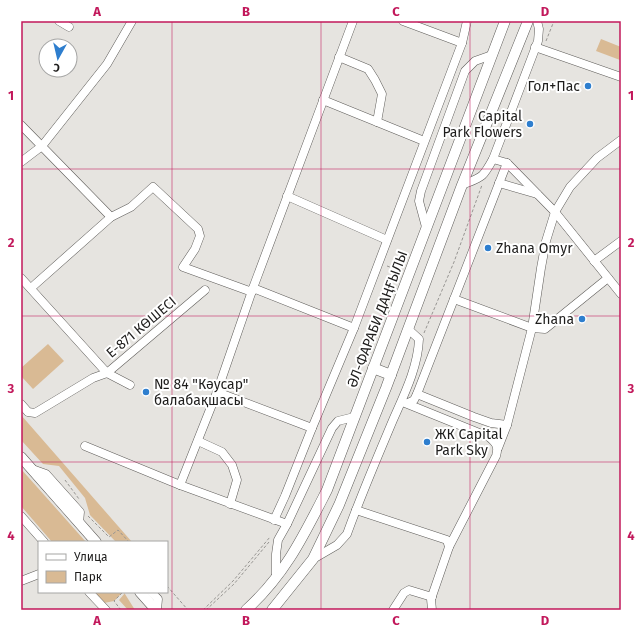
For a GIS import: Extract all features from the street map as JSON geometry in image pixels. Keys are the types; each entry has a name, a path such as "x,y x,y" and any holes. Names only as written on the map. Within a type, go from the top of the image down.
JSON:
{"main road":[{"name":"ӘЛ-ФАРАБИ ДАҢҒЫЛЫ","path":"246,610 259,598 276,578 299,544 327,490 505,21"},
{"path":"272,610 313,559 345,492 391,375 462,185 528,21"},
{"path":"373,368 391,375"},
{"path":"21,457 95,541"},
{"path":"141,593 157,610"}],"street":[{"path":"59,21 69,27"},
{"path":"21,162 42,146 107,64 132,21"},
{"path":"180,485 217,392 252,290 353,21"},
{"path":"403,21 415,23 462,42"},
{"path":"274,520 354,328 462,42 468,21"},
{"path":"462,185 481,178 493,160 538,41 539,29 537,21"},
{"path":"535,47 621,77"},
{"path":"426,227 419,201 421,191 466,71 475,61 492,56"},
{"path":"339,57 368,68 382,94 377,122"},
{"path":"323,100 424,141"},
{"path":"21,125 110,217"},
{"path":"432,610 432,597 449,547 496,456 507,425 532,328 546,242 555,212 570,187 597,158 621,140"},
{"path":"493,160 507,163 555,212 621,294"},
{"path":"404,402 414,400 417,394 507,163"},
{"path":"499,183 538,195"},
{"path":"31,288 110,217 131,207 153,187 198,229 200,236 195,249 183,267 252,290 354,328"},
{"path":"287,196 387,240"},
{"path":"594,261 621,241"},
{"name":"Е-871 КӨШЕСІ","path":"21,278 107,373 205,290"},
{"path":"454,299 532,328 545,329 608,278"},
{"path":"313,559 337,546 347,534 356,510 404,402 419,345 419,339 408,329"},
{"path":"21,404 28,412 35,414 93,378 107,373 130,385"},
{"path":"217,392 312,428"},
{"path":"417,394 474,417 507,425"},
{"path":"404,402 489,437 495,442 498,448"},
{"path":"276,578 276,554 278,540 288,524 332,428 338,421 354,416"},
{"path":"198,441 222,452 232,465 237,480 230,504"},
{"path":"85,446 180,485 288,524"},
{"path":"356,510 447,540 449,547"},
{"path":"21,516 43,541"},
{"path":"21,581 38,574"},
{"path":"393,610 404,593 409,590 432,597"},
{"path":"91,593 106,610"},
{"path":"152,593 158,599 157,610"}],"path":[{"path":"419,345 454,262 483,182"},
{"path":"109,538 118,530 128,541"},
{"path":"203,610 233,581 273,534"},
{"path":"206,610 234,584 269,542"},
{"path":"168,587 188,610"},
{"path":"121,610 114,602 122,593"}],"green space":[{"path":"601,39 621,47 620,60 596,51"},
{"path":"48,344 64,361 33,389 21,376 21,368"},
{"path":"21,415 131,541 115,541 90,515 85,498 59,466 43,464 21,440"},
{"path":"21,469 85,541 51,541 21,506"},
{"path":"96,593 122,593 114,601 104,603"},
{"path":"125,593 135,610 128,610 119,600"}],"place":[{"name":"Гол+Пас","path":"588,86"},
{"name":"Capital Park Flowers","path":"530,124"},
{"name":"Zhana Omyr","path":"488,248"},
{"name":"Zhana","path":"582,319"},
{"name":"№ 84 \"Кәусар\" балабақшасы","path":"146,392"},
{"name":"ЖК Capital Park Sky","path":"427,442"}]}
